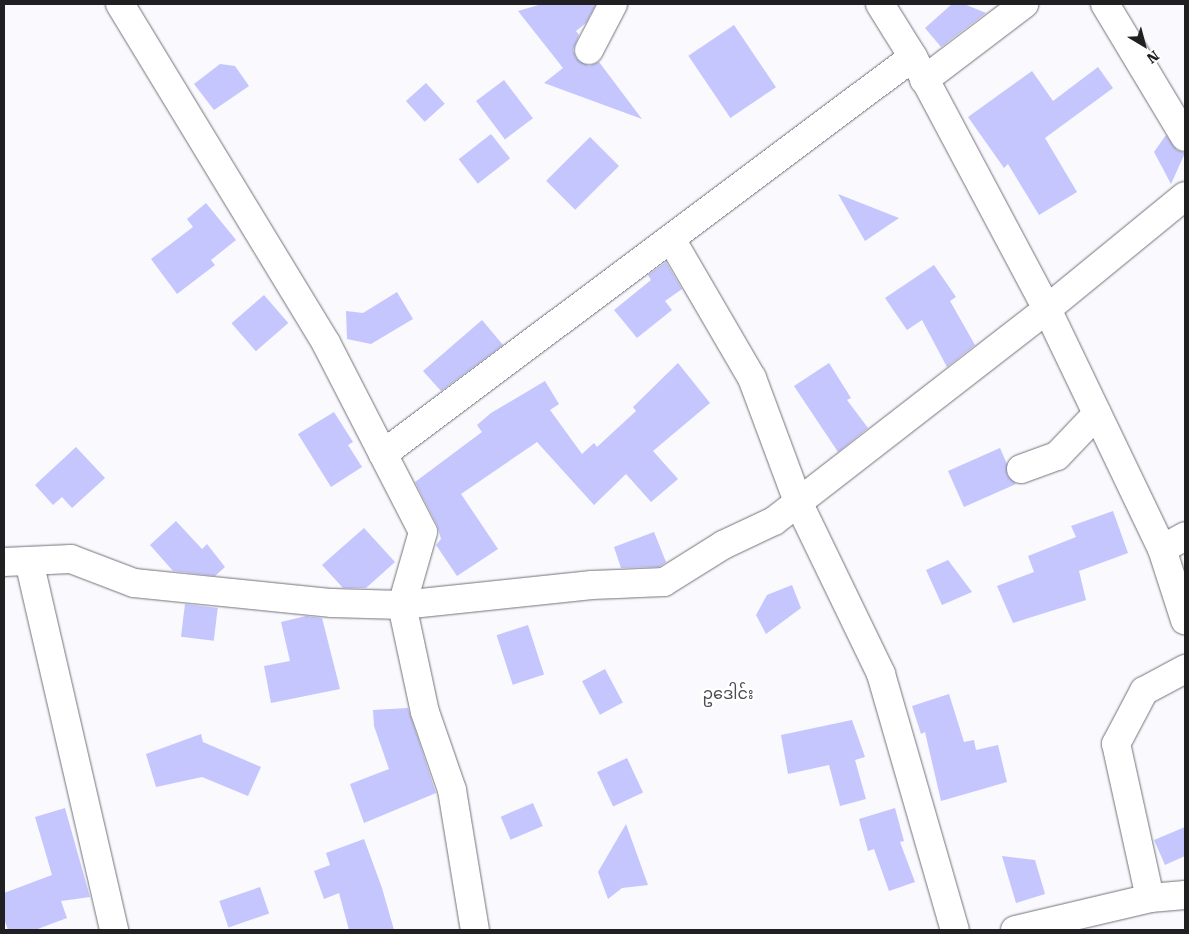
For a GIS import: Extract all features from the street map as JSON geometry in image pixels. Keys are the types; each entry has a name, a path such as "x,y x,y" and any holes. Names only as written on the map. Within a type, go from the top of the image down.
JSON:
{"street":[{"path":"120,4 326,344 357,398 383,454 424,532 402,605 425,712 452,790 475,930"},
{"path":"589,50 613,4"},
{"path":"880,4 918,69 1047,309 1097,414 1174,542 1185,620"},
{"path":"383,454 671,239 918,69 1024,4"},
{"path":"1105,4 1185,137"},
{"path":"114,930 16,561 71,559 134,583 332,603 402,605 592,585 664,582 722,545 774,521 1047,309 1185,196"},
{"path":"671,239 752,378 798,502 881,674 955,930"},
{"path":"1021,469 1057,456 1097,414"},
{"path":"1150,898 1116,744 1144,691 1185,669"},
{"path":"1015,930 1150,898 1185,895"}],"building":[{"path":"542,4 596,4 586,23 576,31 579,35 573,50 576,58 589,66 599,62 642,119 544,83 563,68 518,11"},
{"path":"952,4 964,4 986,13 941,47 925,28"},
{"path":"734,25 776,87 730,118 688,56"},
{"path":"220,64 235,66 249,86 214,110 194,84"},
{"path":"1098,67 1113,88 1045,138 1077,192 1039,215 1008,164 1004,168 968,117 1032,71 1053,101"},
{"path":"504,80 533,118 505,139 476,101"},
{"path":"426,83 445,104 425,122 406,101"},
{"path":"491,134 510,158 478,184 459,159"},
{"path":"1166,135 1177,150 1185,153 1171,184 1154,152"},
{"path":"590,137 619,166 575,210 546,181"},
{"path":"838,194 899,218 865,241"},
{"path":"206,203 236,240 211,260 215,265 177,294 151,259 193,227 187,219"},
{"path":"666,262 682,289 665,301 672,310 637,338 614,310 651,280 648,275"},
{"path":"934,265 956,297 950,301 975,345 947,367 922,320 907,330 885,298"},
{"path":"397,292 413,319 371,344 347,339 346,311 363,313"},
{"path":"264,295 288,323 256,351 232,323"},
{"path":"482,320 503,345 441,391 423,371"},
{"path":"678,363 710,403 653,451 678,479 651,502 626,474 594,505 537,442 461,494 498,549 457,576 436,545 441,539 437,525 415,482 482,432 477,425 491,413 545,381 559,404 550,410 582,454 594,443 597,447 636,411 633,407"},
{"path":"829,363 851,398 847,400 868,428 838,452 794,386"},
{"path":"334,412 353,442 348,445 362,467 331,487 298,434"},
{"path":"76,447 105,478 72,508 62,497 53,505 35,485"},
{"path":"1000,448 1007,464 1007,475 1016,484 964,507 948,471"},
{"path":"1113,511 1128,553 1079,571 1086,600 1013,623 997,586 1034,572 1028,556 1076,537 1071,526"},
{"path":"176,521 202,549 207,544 225,567 215,576 173,571 150,545"},
{"path":"364,528 395,562 366,588 343,588 322,565"},
{"path":"654,532 666,562 659,567 621,568 614,547"},
{"path":"948,560 972,592 942,605 926,570"},
{"path":"792,585 801,608 766,634 756,615 767,595"},
{"path":"185,604 218,608 214,641 181,637"},
{"path":"306,616 322,618 340,689 271,703 264,666 290,661 281,622"},
{"path":"528,625 544,674 513,685 497,635"},
{"path":"605,669 623,703 600,715 582,681"},
{"path":"949,694 964,742 974,740 976,750 998,745 1007,782 941,801 925,732 921,734 912,706"},
{"path":"408,708 436,793 364,823 350,784 389,769 374,726 373,710"},
{"path":"852,720 865,757 855,760 866,799 840,806 829,765 788,774 781,735"},
{"path":"201,734 203,742 261,767 248,796 202,777 156,787 146,754"},
{"path":"627,758 643,792 613,806 597,772"},
{"path":"533,803 543,826 511,840 501,817"},
{"path":"65,808 90,897 61,901 67,918 35,930 8,930 4,919 4,893 52,875 35,817"},
{"path":"895,808 904,841 900,842 915,882 889,891 874,849 868,851 859,819"},
{"path":"626,824 648,885 622,888 608,899 598,872"},
{"path":"1185,827 1185,856 1165,865 1154,840"},
{"path":"364,839 382,888 394,930 349,930 339,893 324,899 314,871 330,865 326,853"},
{"path":"1002,856 1035,860 1045,894 1016,903"},
{"path":"260,887 269,913 228,927 219,901"}],"district":[{"name":"ဥဒေါင်း","path":"728,694"}]}
